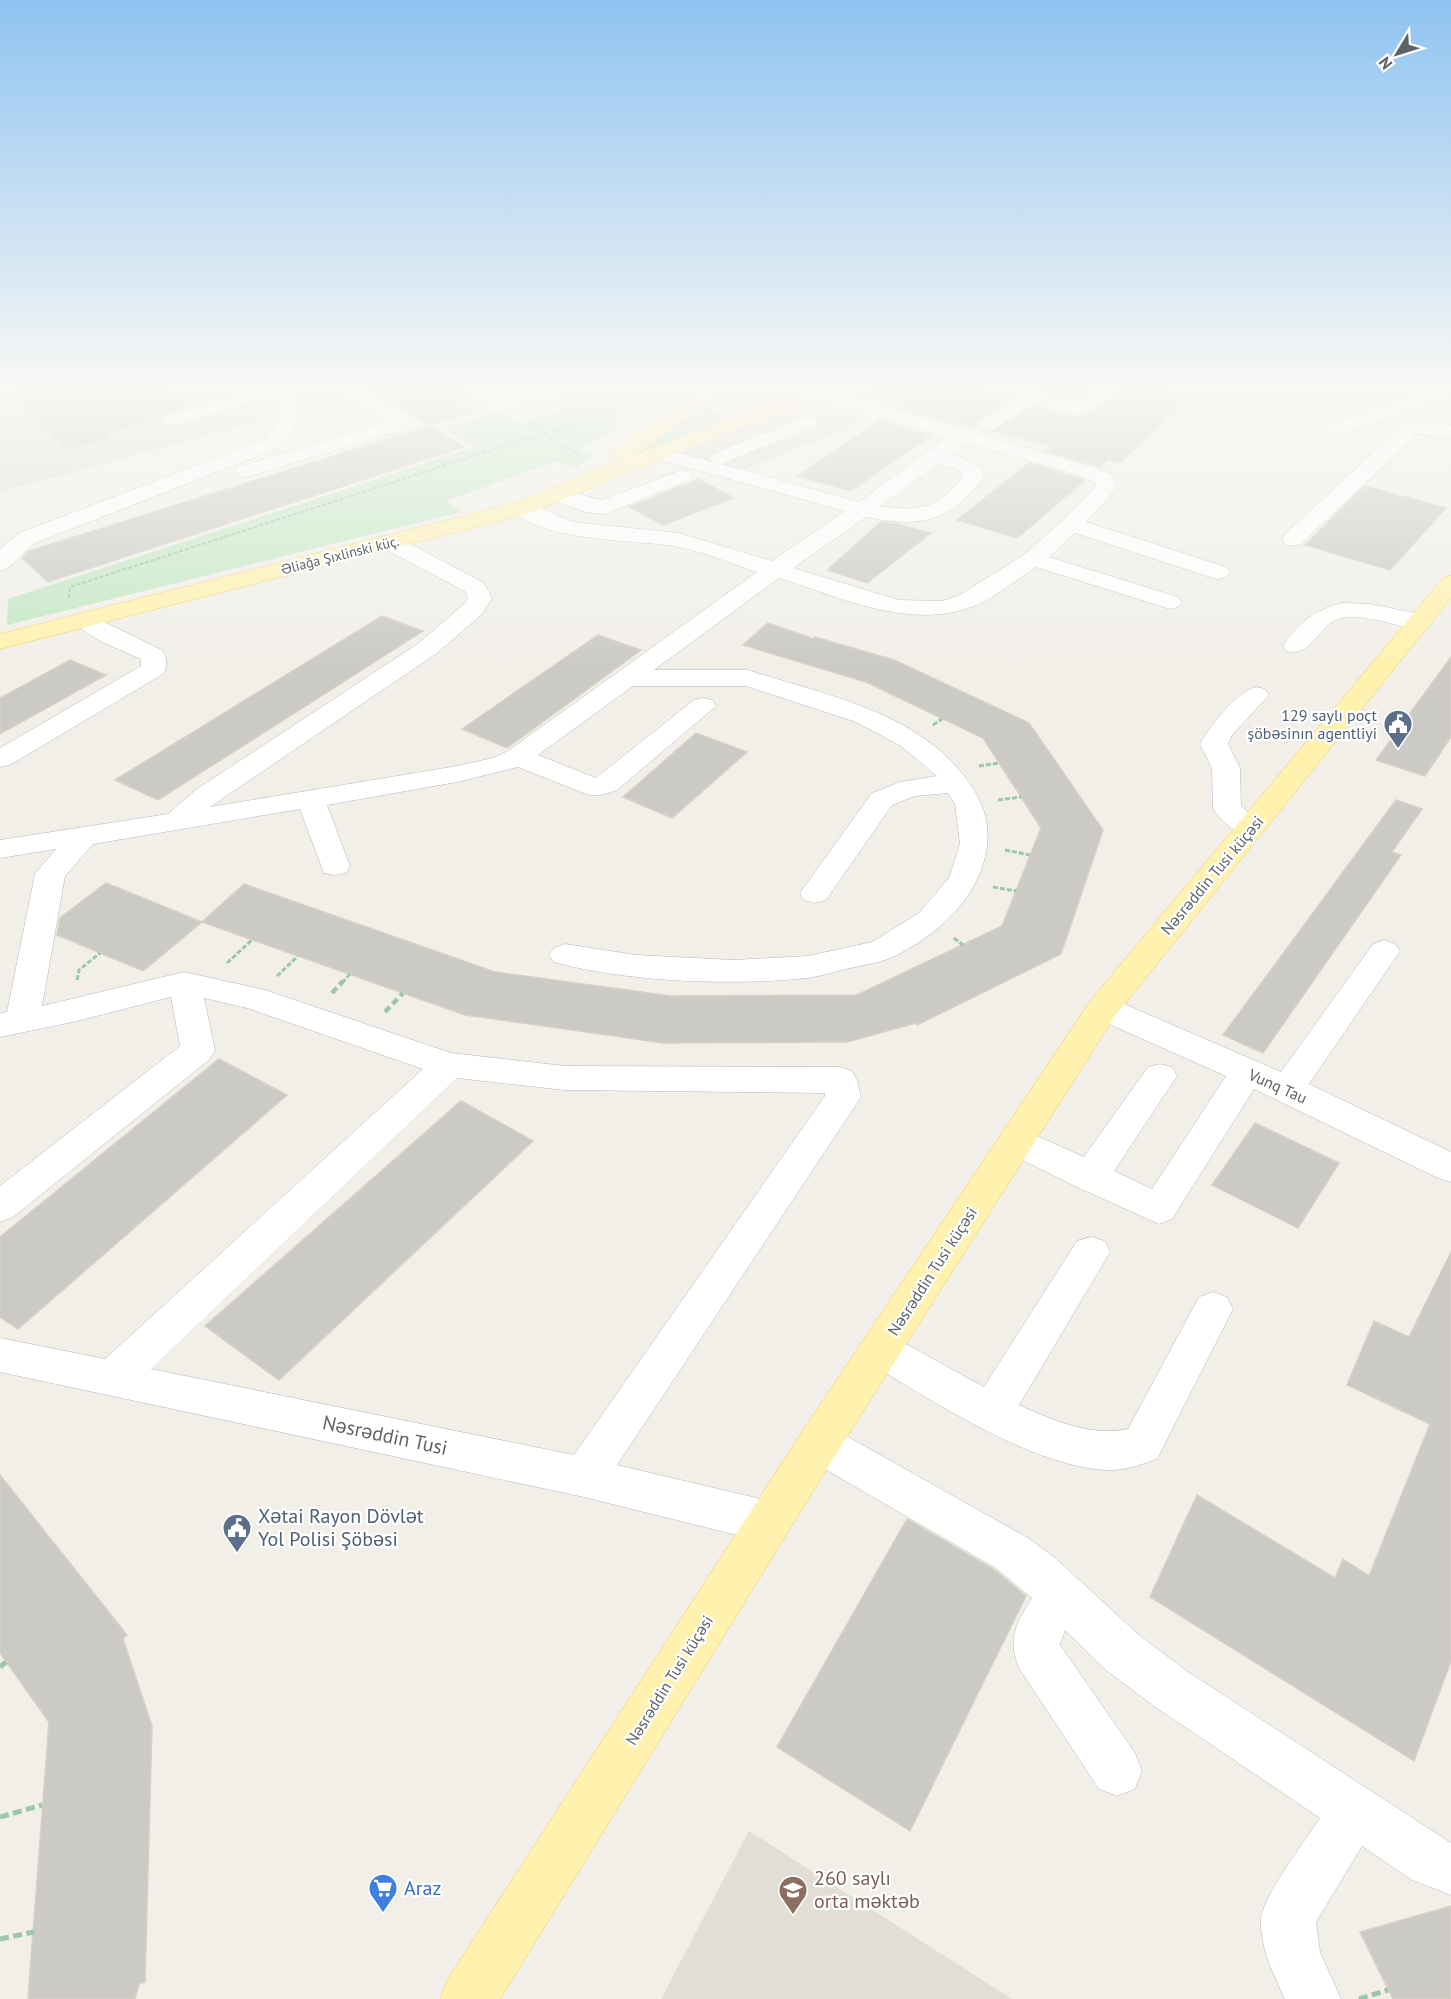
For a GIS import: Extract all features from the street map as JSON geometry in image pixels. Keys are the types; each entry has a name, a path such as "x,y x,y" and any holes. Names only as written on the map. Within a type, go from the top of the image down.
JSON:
{"main road":[{"path":"584,483 589,479"},
{"name":"Əliağa Şıxlinski küç.","path":"0,642 522,508 559,495 593,479"},
{"name":"Nəsrəddin Tusi küçəsi","path":"468,1999 819,1443 1103,1008 1451,583"}],"street":[{"path":"0,564 13,548 27,538 180,479"},
{"path":"137,496 176,492 218,479"},
{"path":"559,495 594,507 605,507 674,479"},
{"path":"754,479 863,509 908,515 924,515 937,511 971,479"},
{"path":"0,849 311,799 502,764 518,757 903,479"},
{"path":"522,508 551,523 573,529 678,540 897,608 945,608 968,600 1033,559 1071,525 1106,488 1104,479"},
{"path":"1293,539 1356,479"},
{"path":"1071,525 1218,572"},
{"path":"178,821 207,795 428,648 473,609 480,598 476,588 389,542"},
{"path":"1033,559 1170,602"},
{"path":"1295,646 1322,617 1342,611 1366,610 1421,621"},
{"path":"0,759 154,669 153,655 97,628 86,620"},
{"path":"565,955 636,966 733,971 808,967 882,950 930,920 963,881 975,844 969,804 948,771 911,740 865,716 748,678 629,678"},
{"path":"1251,828 1227,809 1226,768 1214,744 1220,732 1256,695"},
{"path":"518,757 596,788 607,784 703,706"},
{"path":"815,893 882,799 910,788 956,784"},
{"path":"311,799 335,866"},
{"path":"83,837 50,874 11,1023 73,1011 184,982 253,998 449,1065 566,1078 772,1082 840,1080 843,1097 584,1477"},
{"path":"1287,1089 1384,951"},
{"path":"0,1207 198,1050 184,982"},
{"name":"Vunq Tau","path":"1103,1008 1287,1089 1451,1168"},
{"path":"112,1379 449,1065"},
{"path":"1017,1141 1159,1209 1247,1072"},
{"path":"1090,1177 1160,1076"},
{"path":"992,1411 1092,1251"},
{"path":"880,1350 992,1411 1059,1442 1107,1452 1142,1446 1213,1309"},
{"name":"Nəsrəddin Tusi","path":"0,1355 584,1477 769,1522"},
{"path":"819,1443 1012,1553 1039,1573 1123,1653 1171,1689 1431,1862 1451,1869"},
{"path":"1060,1595 1037,1634 1036,1651 1117,1771"},
{"path":"1313,1999 1293,1955 1288,1917 1354,1811"}],"path":[{"path":"67,602 70,587 400,479"},
{"path":"0,1667 6,1662"},
{"path":"0,1817 42,1805"},
{"path":"0,1939 34,1932"},
{"path":"1359,1999 1388,1990"}],"shaded area":[{"path":"0,479 47,479 0,492"},
{"name":"260 saylı orta məktəb","path":"749,1831 1012,1999 661,1999"}],"green space":[{"path":"376,479 506,479 446,501 461,512 7,625 8,599"}],"building":[{"path":"258,479 365,479 48,582 22,558 29,551"},
{"path":"697,479 734,498 663,525 629,507"},
{"path":"809,479 868,479 851,491"},
{"path":"1008,479 1085,480 1017,538 957,520"},
{"path":"1365,486 1446,508 1390,570 1305,545"},
{"path":"881,522 931,533 867,583 827,570"},
{"path":"382,616 423,631 158,800 115,780"},
{"path":"768,623 814,639 815,637 894,660 1029,723 1103,830 1061,954 917,1025 916,1023 847,1042 664,1043 465,1015 202,922 244,884 495,972 671,996 857,995 1002,926 1041,828 983,738 866,682 743,645"},
{"path":"598,635 641,650 507,748 462,729"},
{"path":"1451,657 1451,737 1425,776 1376,760"},
{"path":"70,660 106,675 0,734 0,698"},
{"path":"696,733 747,752 672,818 623,797"},
{"path":"1396,800 1422,809 1392,852 1401,855 1263,1053 1223,1035"},
{"path":"106,883 202,922 143,971 57,935 60,918"},
{"path":"219,1059 287,1095 18,1329 0,1317 0,1237"},
{"path":"461,1101 533,1141 279,1380 205,1326"},
{"path":"1255,1123 1339,1163 1298,1228 1212,1185"},
{"path":"1451,1252 1451,1661 1414,1761 1150,1597 1197,1495 1335,1578 1343,1559 1369,1576 1430,1424 1347,1385 1374,1321 1409,1337"},
{"path":"0,1475 127,1635 123,1639 152,1726 145,1982 139,1984 135,1999 28,1999 49,1722 0,1653"},
{"path":"907,1519 995,1570 1026,1596 910,1831 777,1747"},
{"path":"1451,1906 1451,1999 1393,1999 1360,1932"}],"place":[{"name":"129 saylı poçt şöbəsinın agentliyi","path":"1398,750"},
{"name":"Xətai Rayon Dövlət Yol Polisi Şöbəsi","path":"237,1554"},
{"name":"Araz","path":"383,1914"},
{"name":"260 saylı orta məktəb","path":"793,1916"}]}
